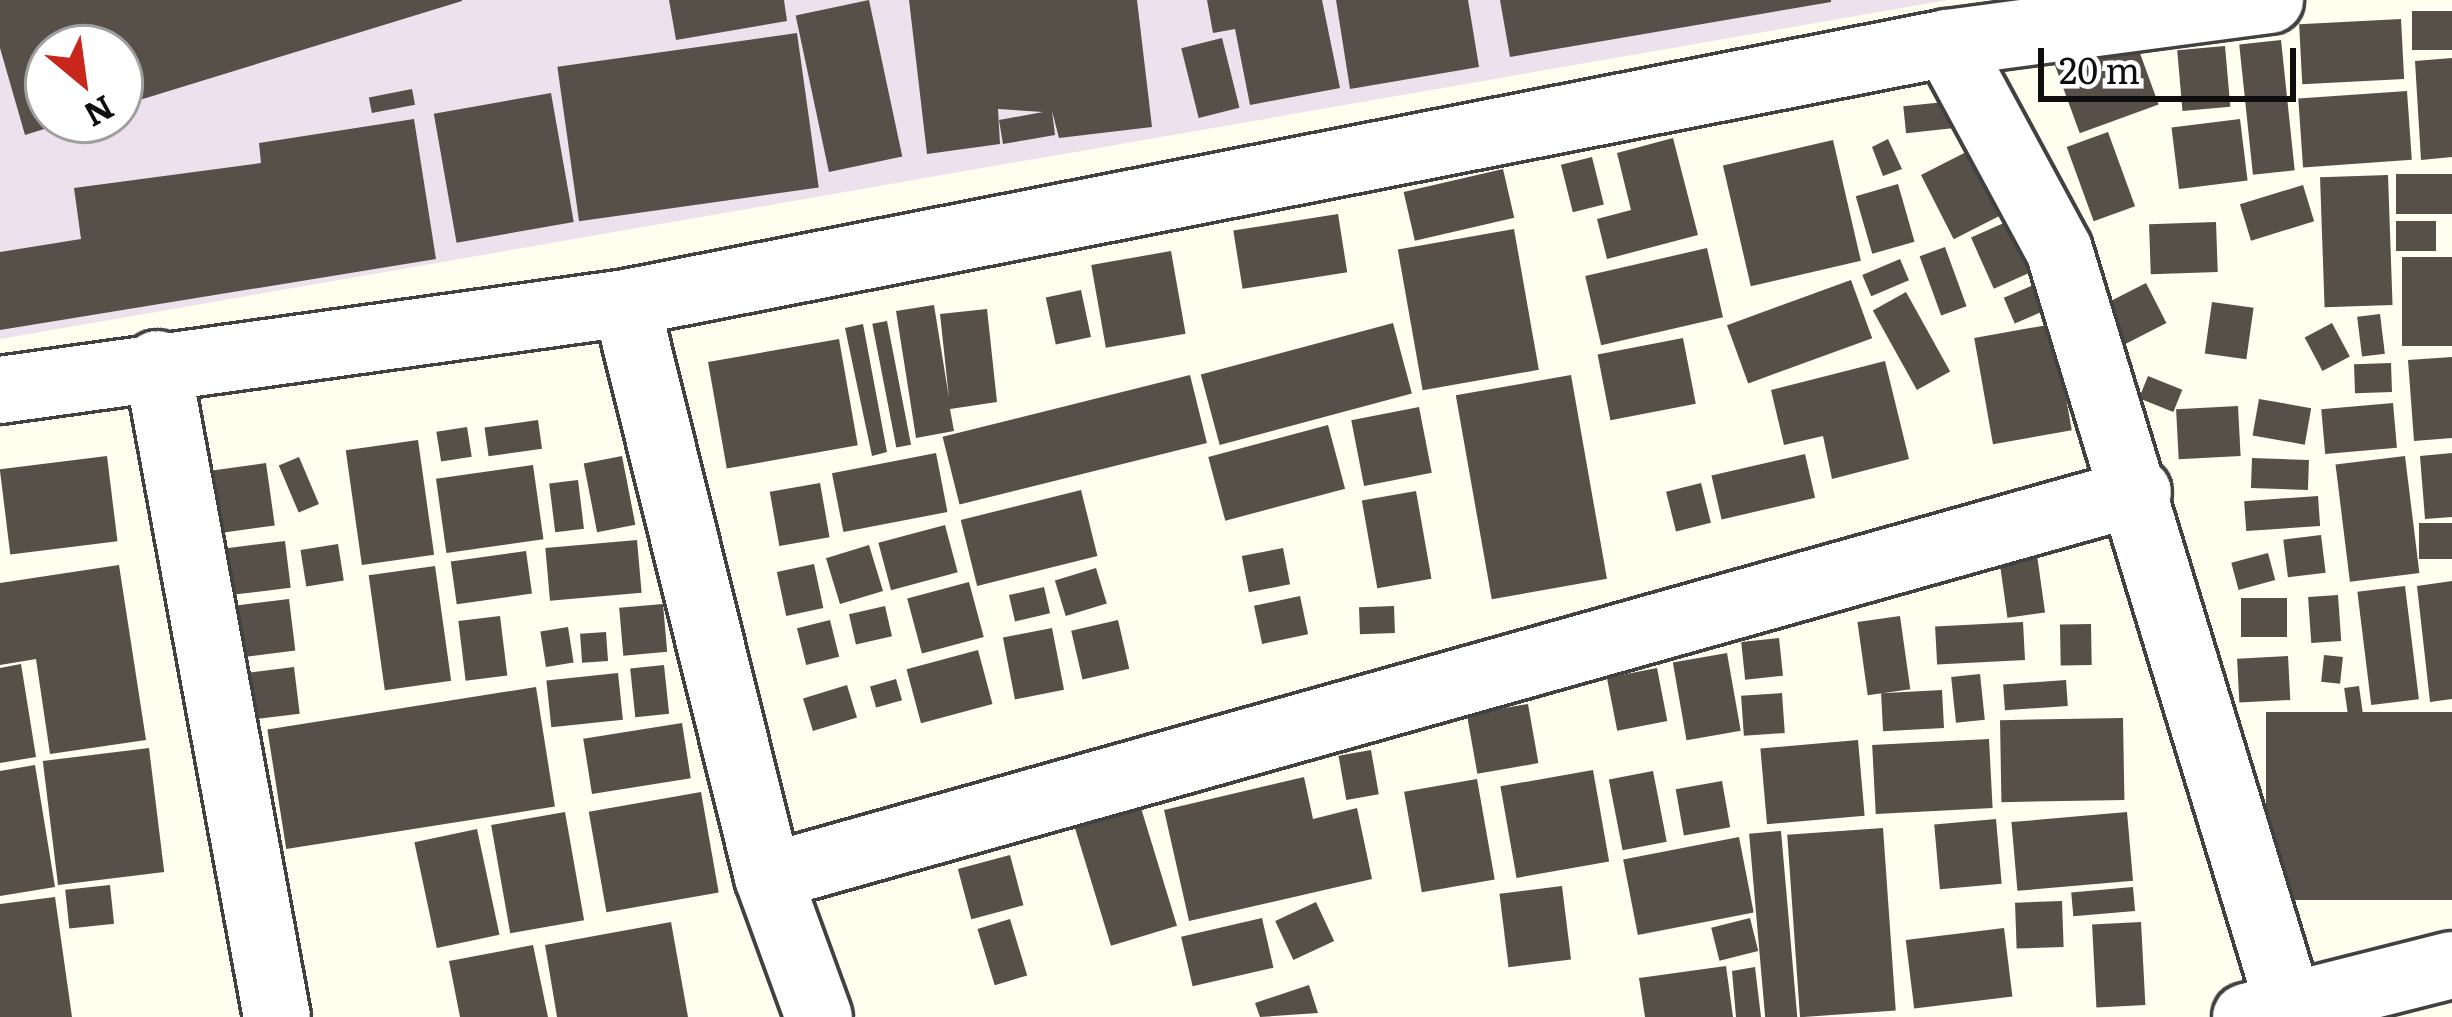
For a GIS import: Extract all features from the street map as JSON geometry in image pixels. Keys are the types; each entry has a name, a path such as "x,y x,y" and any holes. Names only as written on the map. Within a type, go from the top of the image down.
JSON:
{"street":[{"path":"0,390 157,364 626,303 1947,43 2229,3"},
{"path":"1947,43 2008,139 2059,250 2138,492 2267,1011 2452,965"},
{"path":"626,303 768,877 819,1017"},
{"path":"157,364 277,1017"},
{"path":"768,877 2138,492"}],"shaded area":[{"path":"0,0 1948,0 0,339"}],"building":[{"path":"0,0 462,0 144,99 144,24 24,24 24,132 0,48"},
{"path":"669,0 784,0 787,21 676,40"},
{"path":"869,0 902,157 829,172 796,16"},
{"path":"909,0 1137,0 1152,127 1059,138 1052,111 1055,135 1003,144 999,120 1043,112 998,109 1000,144 927,154"},
{"path":"1207,0 1322,0 1340,88 1250,105 1235,29 1213,33"},
{"path":"1336,0 1468,0 1479,67 1350,89"},
{"path":"1500,0 1831,0 1831,2 1510,57"},
{"path":"2412,11 2452,11 2452,50 2412,50"},
{"path":"2401,19 2404,79 2302,84 2299,24"},
{"path":"797,33 819,187 579,221 557,67"},
{"path":"2133,34 2159,104 2080,133 2054,63"},
{"path":"1222,38 1239,108 1199,118 1181,48"},
{"path":"2281,40 2295,170 2253,175 2239,44"},
{"path":"2225,46 2230,107 2182,111 2177,50"},
{"path":"2452,58 2452,157 2421,160 2415,61"},
{"path":"412,89 415,105 372,113 369,97"},
{"path":"2407,91 2412,160 2303,167 2298,99"},
{"path":"551,93 574,222 457,243 434,114"},
{"path":"1954,101 1957,128 1906,133 1903,106"},
{"path":"414,119 436,259 0,330 0,252 81,239 74,188 261,163 259,143"},
{"path":"2240,119 2248,181 2179,189 2172,127"},
{"path":"2108,132 2135,206 2094,221 2067,147"},
{"path":"1673,138 1698,235 1607,259 1597,219 1631,210 1617,153"},
{"path":"1888,139 1902,169 1883,176 1872,147"},
{"path":"1833,140 1861,261 1751,286 1723,165"},
{"path":"1978,146 2011,210 1954,239 1921,175"},
{"path":"1592,157 1604,205 1573,212 1561,165"},
{"path":"1503,169 1514,218 1415,241 1404,192"},
{"path":"2396,174 2452,174 2452,214 2396,214"},
{"path":"2388,175 2393,305 2325,307 2320,177"},
{"path":"1898,184 1915,242 1872,254 1856,196"},
{"path":"2303,185 2314,221 2251,241 2240,204"},
{"path":"1338,214 1347,272 1243,289 1233,231"},
{"path":"2024,214 2047,265 1994,289 1971,238"},
{"path":"2396,221 2436,221 2436,251 2396,251"},
{"path":"2216,222 2218,272 2151,274 2149,224"},
{"path":"1514,229 1539,370 1423,390 1398,249"},
{"path":"1945,247 1967,306 1941,315 1920,256"},
{"path":"1707,248 1723,317 1601,345 1585,276"},
{"path":"1171,251 1186,334 1106,348 1091,265"},
{"path":"2402,257 2452,257 2452,346 2402,346"},
{"path":"1900,259 1909,280 1871,296 1862,275"},
{"path":"1851,280 1872,338 1748,383 1727,325"},
{"path":"2146,283 2166,323 2107,354 2086,313"},
{"path":"2036,284 2047,310 2015,323 2004,298"},
{"path":"1081,290 1091,337 1056,344 1046,297"},
{"path":"1906,292 1950,372 1917,390 1873,310"},
{"path":"2212,302 2254,308 2246,359 2205,353"},
{"path":"934,305 949,398 940,314 987,309 997,402 950,409 954,431 916,438 896,311"},
{"path":"2380,314 2385,354 2362,357 2357,317"},
{"path":"887,321 911,445 896,448 872,324"},
{"path":"1393,323 1412,394 1220,445 1201,375"},
{"path":"2332,323 2350,357 2322,371 2305,338"},
{"path":"863,324 887,452 872,456 845,328"},
{"path":"2053,324 2072,430 1993,444 1974,338"},
{"path":"1683,338 1696,404 1610,420 1598,355"},
{"path":"839,339 858,445 727,468 708,362"},
{"path":"2452,357 2452,438 2414,441 2408,360"},
{"path":"1885,361 1909,459 1832,479 1823,436 1784,445 1771,390"},
{"path":"2391,363 2392,392 2355,393 2354,364"},
{"path":"1190,375 1207,443 960,505 943,437"},
{"path":"1571,375 1607,579 1492,599 1456,395"},
{"path":"2148,376 2182,390 2173,412 2139,398"},
{"path":"2259,399 2311,408 2305,445 2253,435"},
{"path":"2393,403 2397,448 2325,454 2321,409"},
{"path":"2238,406 2241,456 2179,459 2176,409"},
{"path":"1419,407 1432,473 1364,486 1351,420"},
{"path":"538,420 542,449 489,456 485,428"},
{"path":"1328,425 1345,489 1225,521 1208,457"},
{"path":"467,427 472,457 441,461 436,432"},
{"path":"418,440 434,555 362,565 346,450"},
{"path":"936,453 947,512 843,532 832,473"},
{"path":"2452,453 2452,517 2425,519 2420,456"},
{"path":"1805,454 1815,498 1722,519 1711,476"},
{"path":"107,456 117,541 10,555 0,469"},
{"path":"622,456 635,525 597,532 584,463"},
{"path":"2405,456 2419,573 2350,582 2336,465"},
{"path":"299,457 319,504 299,513 279,466"},
{"path":"2252,458 2309,460 2308,490 2251,488"},
{"path":"266,463 275,525 206,535 198,473"},
{"path":"533,465 543,539 446,553 436,479"},
{"path":"578,480 584,529 555,532 549,484"},
{"path":"820,483 830,537 779,546 770,492"},
{"path":"1701,483 1711,523 1676,531 1666,492"},
{"path":"1081,490 1097,556 977,586 961,520"},
{"path":"1416,491 1431,579 1377,588 1362,501"},
{"path":"2318,496 2320,526 2246,531 2244,501"},
{"path":"2419,523 2452,523 2452,559 2419,559"},
{"path":"945,525 958,572 891,590 878,543"},
{"path":"2321,535 2326,573 2288,577 2283,540"},
{"path":"637,540 642,593 550,601 545,548"},
{"path":"285,541 291,588 228,595 222,549"},
{"path":"338,544 344,581 306,586 300,550"},
{"path":"869,545 883,591 840,604 826,558"},
{"path":"1283,548 1290,584 1249,592 1242,556"},
{"path":"526,551 532,594 457,604 451,562"},
{"path":"2268,553 2275,580 2239,590 2231,563"},
{"path":"2037,555 2045,612 2007,618 1999,560"},
{"path":"814,564 823,608 786,616 777,572"},
{"path":"119,565 146,740 50,754 36,659 0,665 0,583"},
{"path":"435,566 451,681 385,690 369,575"},
{"path":"1096,568 1107,603 1066,616 1055,581"},
{"path":"2452,581 2452,699 2430,702 2417,586"},
{"path":"969,582 984,637 922,654 907,599"},
{"path":"2405,586 2419,699 2371,705 2357,592"},
{"path":"1044,587 1050,613 1015,621 1009,595"},
{"path":"2338,595 2341,641 2311,643 2308,597"},
{"path":"1300,596 1308,634 1262,644 1254,606"},
{"path":"2241,598 2287,598 2287,637 2241,637"},
{"path":"289,599 295,651 237,658 230,606"},
{"path":"663,604 667,652 623,656 619,608"},
{"path":"885,606 892,636 856,645 849,614"},
{"path":"1394,606 1395,633 1360,634 1359,607"},
{"path":"500,616 507,676 466,681 458,621"},
{"path":"1900,616 1910,689 1868,695 1857,622"},
{"path":"830,620 839,657 806,665 797,628"},
{"path":"1118,620 1129,669 1082,680 1071,631"},
{"path":"2023,622 2025,660 1937,665 1935,627"},
{"path":"2091,624 2092,665 2061,666 2060,625"},
{"path":"568,627 574,663 546,667 540,631"},
{"path":"1052,628 1064,690 1015,699 1003,638"},
{"path":"606,632 608,661 582,663 580,634"},
{"path":"1779,638 1783,676 1745,680 1741,642"},
{"path":"978,650 992,704 921,723 907,669"},
{"path":"1727,653 1741,731 1687,740 1673,663"},
{"path":"2324,655 2343,657 2340,684 2321,682"},
{"path":"2288,656 2290,700 2239,703 2237,659"},
{"path":"21,664 36,757 0,763 0,668"},
{"path":"664,665 669,714 635,717 630,669"},
{"path":"294,667 300,714 249,720 243,673"},
{"path":"1657,668 1667,721 1617,731 1607,678"},
{"path":"618,673 623,720 551,727 546,681"},
{"path":"1980,674 1985,720 1956,723 1951,677"},
{"path":"896,679 902,700 876,708 870,686"},
{"path":"2066,680 2068,706 2005,710 2003,684"},
{"path":"847,685 857,718 813,731 803,698"},
{"path":"2359,686 2363,713 2348,715 2344,688"},
{"path":"536,687 555,807 286,849 267,730"},
{"path":"1942,690 1944,728 1883,731 1881,693"},
{"path":"1782,693 1785,733 1744,736 1741,696"},
{"path":"1528,704 1538,763 1477,774 1467,715"},
{"path":"2266,712 2452,712 2452,900 2266,900"},
{"path":"2123,718 2124,800 2001,802 2000,720"},
{"path":"682,723 691,778 592,794 583,739"},
{"path":"1989,739 1993,808 1876,814 1872,745"},
{"path":"1858,740 1865,816 1767,824 1760,749"},
{"path":"149,748 164,872 58,885 43,761"},
{"path":"1371,750 1379,794 1346,800 1339,756"},
{"path":"35,765 55,887 0,896 0,771"},
{"path":"1593,770 1609,862 1517,878 1500,786"},
{"path":"1653,771 1667,842 1623,850 1609,780"},
{"path":"1304,777 1313,819 1357,808 1372,879 1189,921 1164,810"},
{"path":"1477,779 1495,879 1422,892 1404,792"},
{"path":"1722,781 1730,827 1684,835 1676,789"},
{"path":"701,792 719,892 606,912 589,812"},
{"path":"1141,808 1177,926 1111,946 1075,828"},
{"path":"565,812 584,920 510,933 491,825"},
{"path":"2127,812 2133,881 2017,891 2011,822"},
{"path":"1996,819 2002,884 1940,889 1934,824"},
{"path":"1883,828 1896,1011 1800,1017 1787,835"},
{"path":"477,829 499,935 437,948 414,842"},
{"path":"1781,831 1797,1017 1765,1017 1749,834"},
{"path":"1739,837 1754,913 1638,935 1623,860"},
{"path":"1010,855 1023,905 971,919 958,869"},
{"path":"110,885 114,924 69,928 65,890"},
{"path":"1562,886 1571,959 1508,967 1499,894"},
{"path":"2133,887 2135,911 2073,916 2071,892"},
{"path":"55,897 72,1017 0,1017 0,904"},
{"path":"2062,901 2064,947 2017,949 2015,903"},
{"path":"1316,902 1334,941 1293,960 1275,921"},
{"path":"1262,918 1273,968 1193,986 1181,937"},
{"path":"1750,918 1758,951 1719,961 1711,928"},
{"path":"1010,919 1027,975 995,985 977,929"},
{"path":"671,922 688,1017 557,1017 545,945"},
{"path":"2141,922 2145,1005 2096,1007 2092,925"},
{"path":"2004,928 2012,996 1914,1009 1906,940"},
{"path":"533,945 548,1017 460,1017 449,961"},
{"path":"1726,966 1733,1017 1645,1017 1639,978"},
{"path":"1755,967 1761,1017 1736,1017 1732,971"},
{"path":"1309,985 1318,1013 1260,1017 1255,1003"}]}
